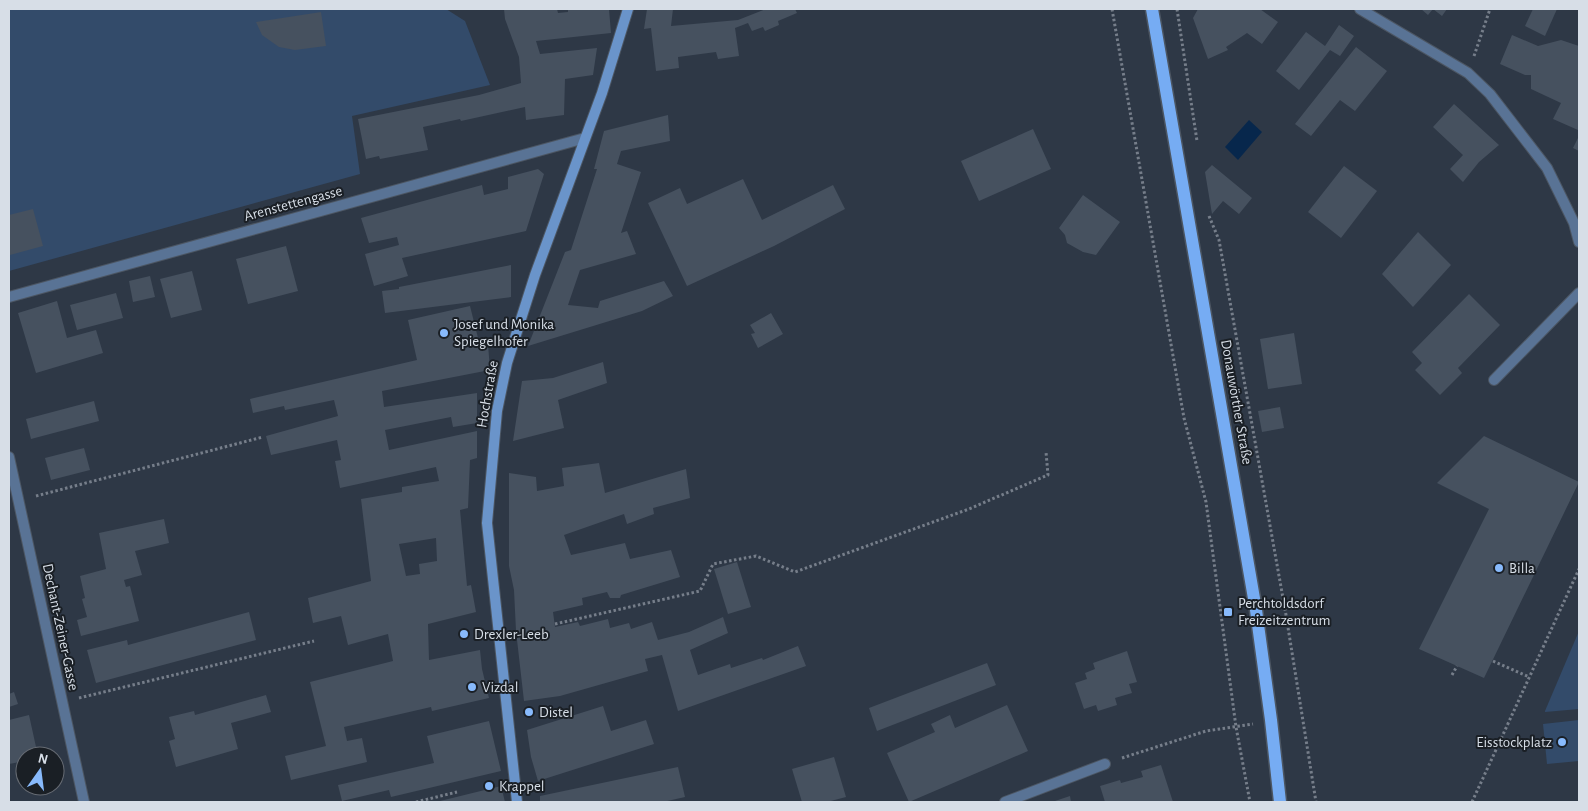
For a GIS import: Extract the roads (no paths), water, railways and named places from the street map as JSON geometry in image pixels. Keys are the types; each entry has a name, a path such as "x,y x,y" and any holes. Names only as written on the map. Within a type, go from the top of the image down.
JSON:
{"main road":[{"name":"Hochstraße","path":"517,802 487,523 497,411 507,363 535,275 602,93 628,9"},
{"name":"Donauwörther Straße","path":"1152,9 1238,498 1256,610 1280,802"}],"street":[{"path":"1360,9 1468,74 1490,94 1547,168 1574,223 1579,242"},
{"name":"Arenstettengasse","path":"9,297 586,138"},
{"path":"1494,380 1579,293"},
{"name":"Dechant-Zeiner-Gasse","path":"9,457 84,802"},
{"path":"1005,802 1105,764"}],"place":[{"name":"Josef und Monika Spiegelhofer","path":"444,333"},
{"name":"Billa","path":"1499,568"},
{"name":"Perchtoldsdorf Freizeitzentrum","path":"1228,612"},
{"name":"Drexler-Leeb","path":"464,634"},
{"name":"Vizdal","path":"472,687"},
{"name":"Distel","path":"529,712"},
{"name":"Eisstockplatz","path":"1562,742"},
{"name":"Krappel","path":"489,786"}]}
